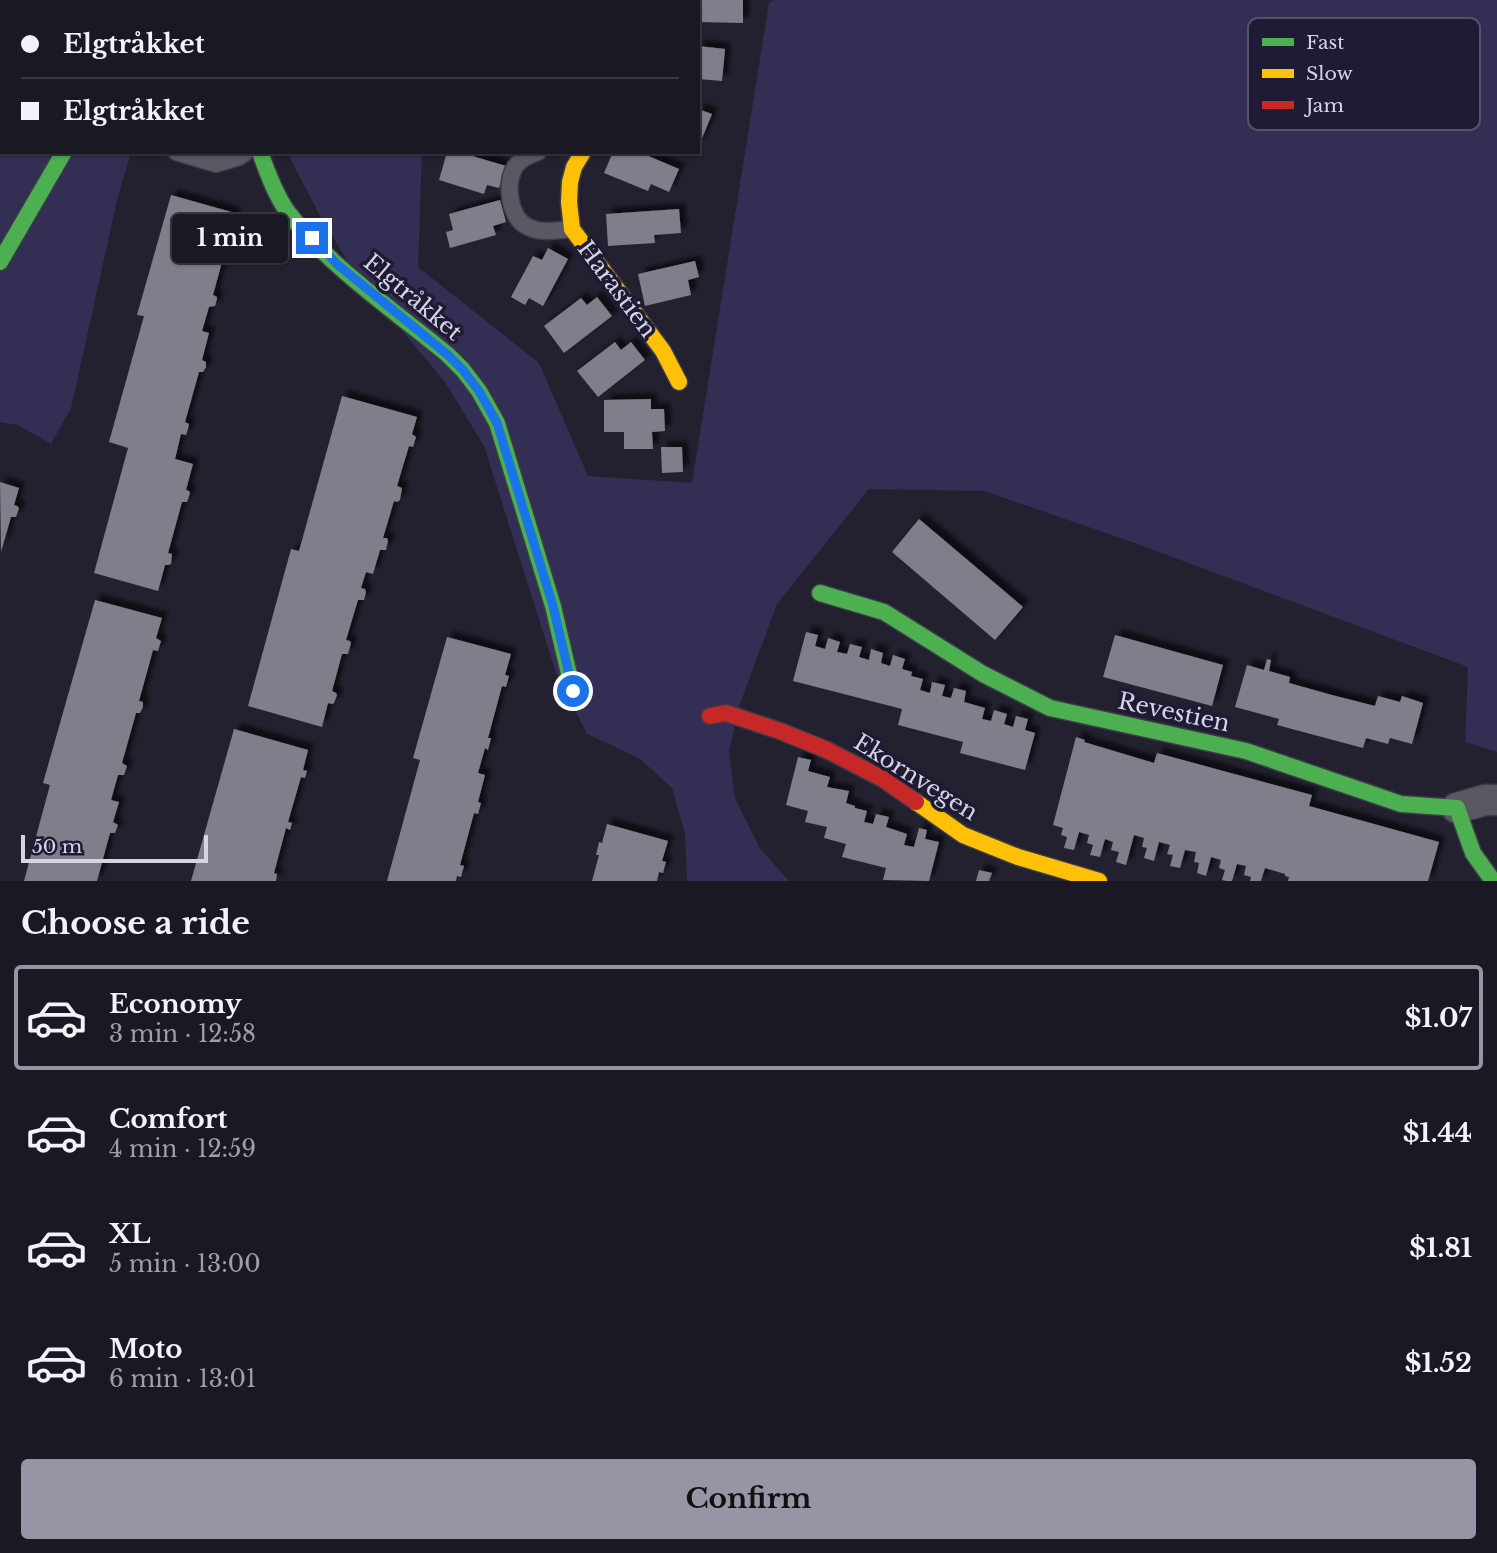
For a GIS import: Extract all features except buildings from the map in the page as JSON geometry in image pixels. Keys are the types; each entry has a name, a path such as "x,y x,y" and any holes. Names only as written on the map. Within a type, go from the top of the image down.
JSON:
{"street":[{"path":"0,262 63,154"},
{"name":"Elgtråkket","path":"260,154 286,209 312,238 338,265 448,355 463,370 485,401 497,423 546,581 573,691"},
{"name":"Harastien","path":"582,154 574,167 570,182 572,229 663,351 679,383"},
{"name":"Revestien","path":"820,593 884,612 983,674 1050,708 1246,751 1401,804 1457,807"},
{"name":"Ekornvegen","path":"710,716 726,713 827,750 883,779 963,835 1018,857 1100,881"},
{"path":"1493,881 1473,853 1457,807 1497,800"}],"lane":[{"path":"183,154 216,164 260,154"},
{"path":"533,154 516,164 511,177 512,207 517,219 525,226 537,230 548,232 572,229"}],"shaded area":[{"path":"773,0 1497,0 1497,752 1465,742 1468,667 1135,543 984,491 869,489 777,604 738,709 729,753 735,798 759,847 789,881 687,881 685,834 672,788 639,758 587,734 556,673 484,446 445,382 355,274 319,214 288,154 422,154 418,267 539,363 588,476 692,483 769,3"},
{"path":"0,154 130,154 118,196 71,408 51,444 18,425 0,422"}],"traffic: fast":[{"path":"0,262 63,154"},
{"path":"261,154 268,175 287,211 322,251 448,355 479,391 497,423 553,606 573,691"},
{"path":"820,593 884,612 983,674 1050,708 1246,751 1401,804 1457,808 1473,853 1493,881"}],"traffic: slow":[{"path":"582,154 574,167 570,182 572,229 663,351 679,382"},
{"path":"916,802 963,835 1018,857 1099,881"}],"traffic: jam":[{"path":"710,716 726,713 827,750 883,779 916,802"}],"route":[{"path":"312,238 338,265 448,355 479,391 497,423 553,606 573,691"}]}
